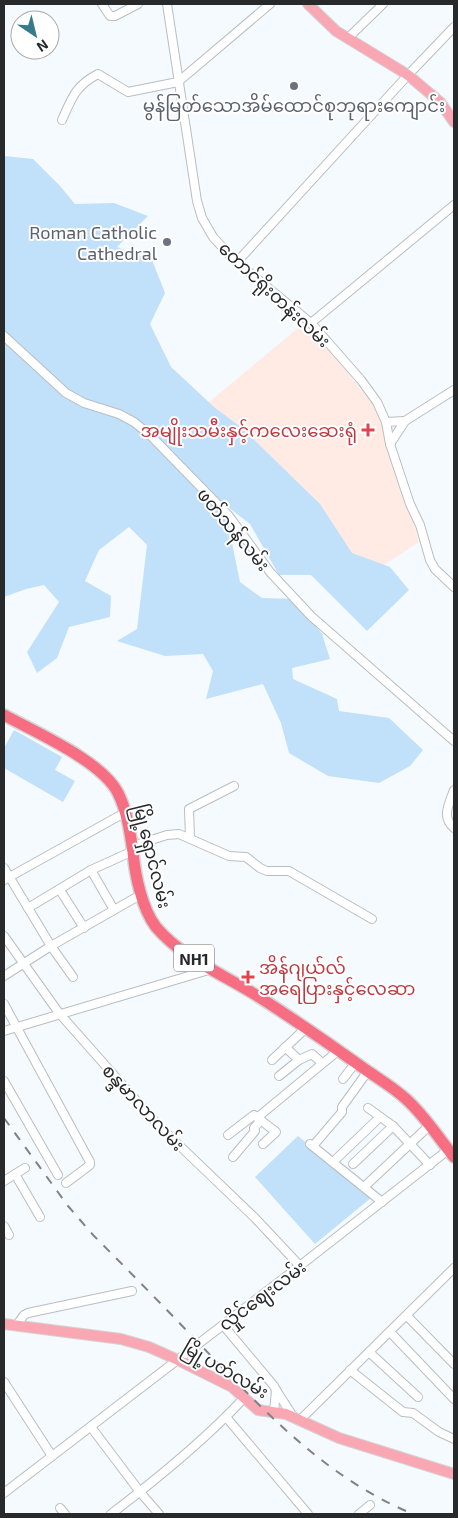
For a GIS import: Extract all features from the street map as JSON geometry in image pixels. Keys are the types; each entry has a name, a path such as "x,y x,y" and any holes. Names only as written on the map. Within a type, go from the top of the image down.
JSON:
{"highway":[{"name":"မြို့ရှောင်လမ်း","path":"4,715 74,753 97,769 118,793 126,812 135,868 147,912 157,928 172,943 258,996 339,1050 405,1098 430,1125 451,1153"}],"main road":[{"path":"308,4 336,32 408,75 440,102 454,122"},
{"name":"မြို့ပတ်လမ်း","path":"4,1324 121,1339 149,1347 232,1387 258,1410 286,1414 339,1438 454,1474"}],"street":[{"path":"102,4 110,16 115,16 138,4"},
{"name":"တောင်ရိုးတန်းလမ်း","path":"167,4 197,202 202,218 214,236 236,262 311,323 361,380 377,402 386,422 390,444 410,504 420,525 430,560 435,569 454,586"},
{"path":"62,120 74,95 85,81 98,74 128,92 178,82 270,4"},
{"path":"348,38 383,4"},
{"path":"236,262 454,27"},
{"path":"311,323 454,205"},
{"name":"ဖတ်သန်လမ်း","path":"4,336 75,399 119,414 134,422 150,435 229,516 270,572 306,611 454,741"},
{"path":"390,444 405,421 454,390"},
{"path":"386,422 405,421"},
{"path":"190,838 189,809 234,786"},
{"path":"454,790 446,811 446,817 454,828"},
{"path":"6,879 126,812"},
{"path":"28,908 91,870 132,849 167,835 179,834 229,856 246,857 267,871 289,871 372,919"},
{"path":"4,868 6,879 28,908 73,977"},
{"path":"91,870 114,910"},
{"path":"60,890 84,928"},
{"path":"4,976 51,946 142,894"},
{"name":"စန္ဒမာလာလမ်း","path":"4,936 59,1013 158,1125 254,1217 300,1266"},
{"path":"4,1030 212,968"},
{"path":"4,1004 90,1162 90,1165 66,1183"},
{"path":"272,1060 306,1028"},
{"path":"285,1047 299,1060"},
{"path":"233,1157 255,1131 254,1128 260,1118 339,1050"},
{"path":"279,1076 299,1060 312,1054 322,1063"},
{"path":"343,1079 356,1062"},
{"path":"368,1071 342,1107 342,1112 312,1145 382,1202"},
{"path":"4,1081 58,1175"},
{"path":"368,1108 393,1126 430,1165"},
{"path":"228,1135 253,1115 260,1118 276,1132 263,1144"},
{"path":"333,1162 380,1117"},
{"path":"364,1187 430,1125"},
{"path":"353,1164 393,1126"},
{"name":"လှိုင်ဈေးလမ်း","path":"4,1493 430,1165 451,1153"},
{"path":"5,1177 25,1168"},
{"path":"15,1174 40,1217"},
{"path":"4,1226 9,1234"},
{"path":"223,1326 276,1390 296,1420 407,1316 454,1268"},
{"path":"16,1326 24,1315 132,1291"},
{"path":"407,1316 454,1364"},
{"path":"390,1332 454,1399"},
{"path":"369,1352 418,1397"},
{"path":"350,1370 404,1412 413,1413 439,1432 454,1439"},
{"path":"4,1382 52,1456"},
{"path":"274,1412 276,1390"},
{"path":"111,1514 140,1492 226,1417 244,1398"},
{"path":"226,1417 308,1514"},
{"path":"91,1427 159,1514"},
{"path":"359,1514 370,1506"}],"shaded area":[{"path":"4,156 33,159 75,204 114,203 148,216 117,247 152,260 165,293 150,324 171,367 215,408 241,427 320,504 352,553 390,567 409,590 367,631 311,575 279,575 250,524 224,504 240,582 262,598 294,599 322,634 330,659 292,668 293,679 337,699 339,711 389,718 423,750 410,766 379,783 328,776 289,753 281,723 263,684 206,699 213,671 203,654 165,656 117,641 137,629 147,545 129,527 99,550 85,581 111,596 110,617 69,627 57,658 37,673 27,652 59,602 44,585 4,597"},
{"path":"304,323 319,338 380,413 419,542 355,584 129,355 154,333 171,367 209,402"},
{"path":"14,730 62,757 55,770 75,781 63,802 4,768 4,748"},
{"path":"298,1136 372,1197 315,1244 255,1177"}],"railway":[{"path":"4,1118 68,1206 94,1236 258,1404 305,1447 330,1466 383,1500 413,1514"}],"place":[{"name":"မွန်မြတ်သောအိမ်ထောင်စုဘုရားကျောင်း","path":"294,86"},
{"name":"Roman Catholic Cathedral","path":"167,242"},
{"name":"အမျိုးသမီးနှင့်ကလေးဆေးရုံ","path":"368,430"},
{"name":"အိန်ဂျယ်လ် အရေပြားနှင့်လေဆာ","path":"248,977"}]}
